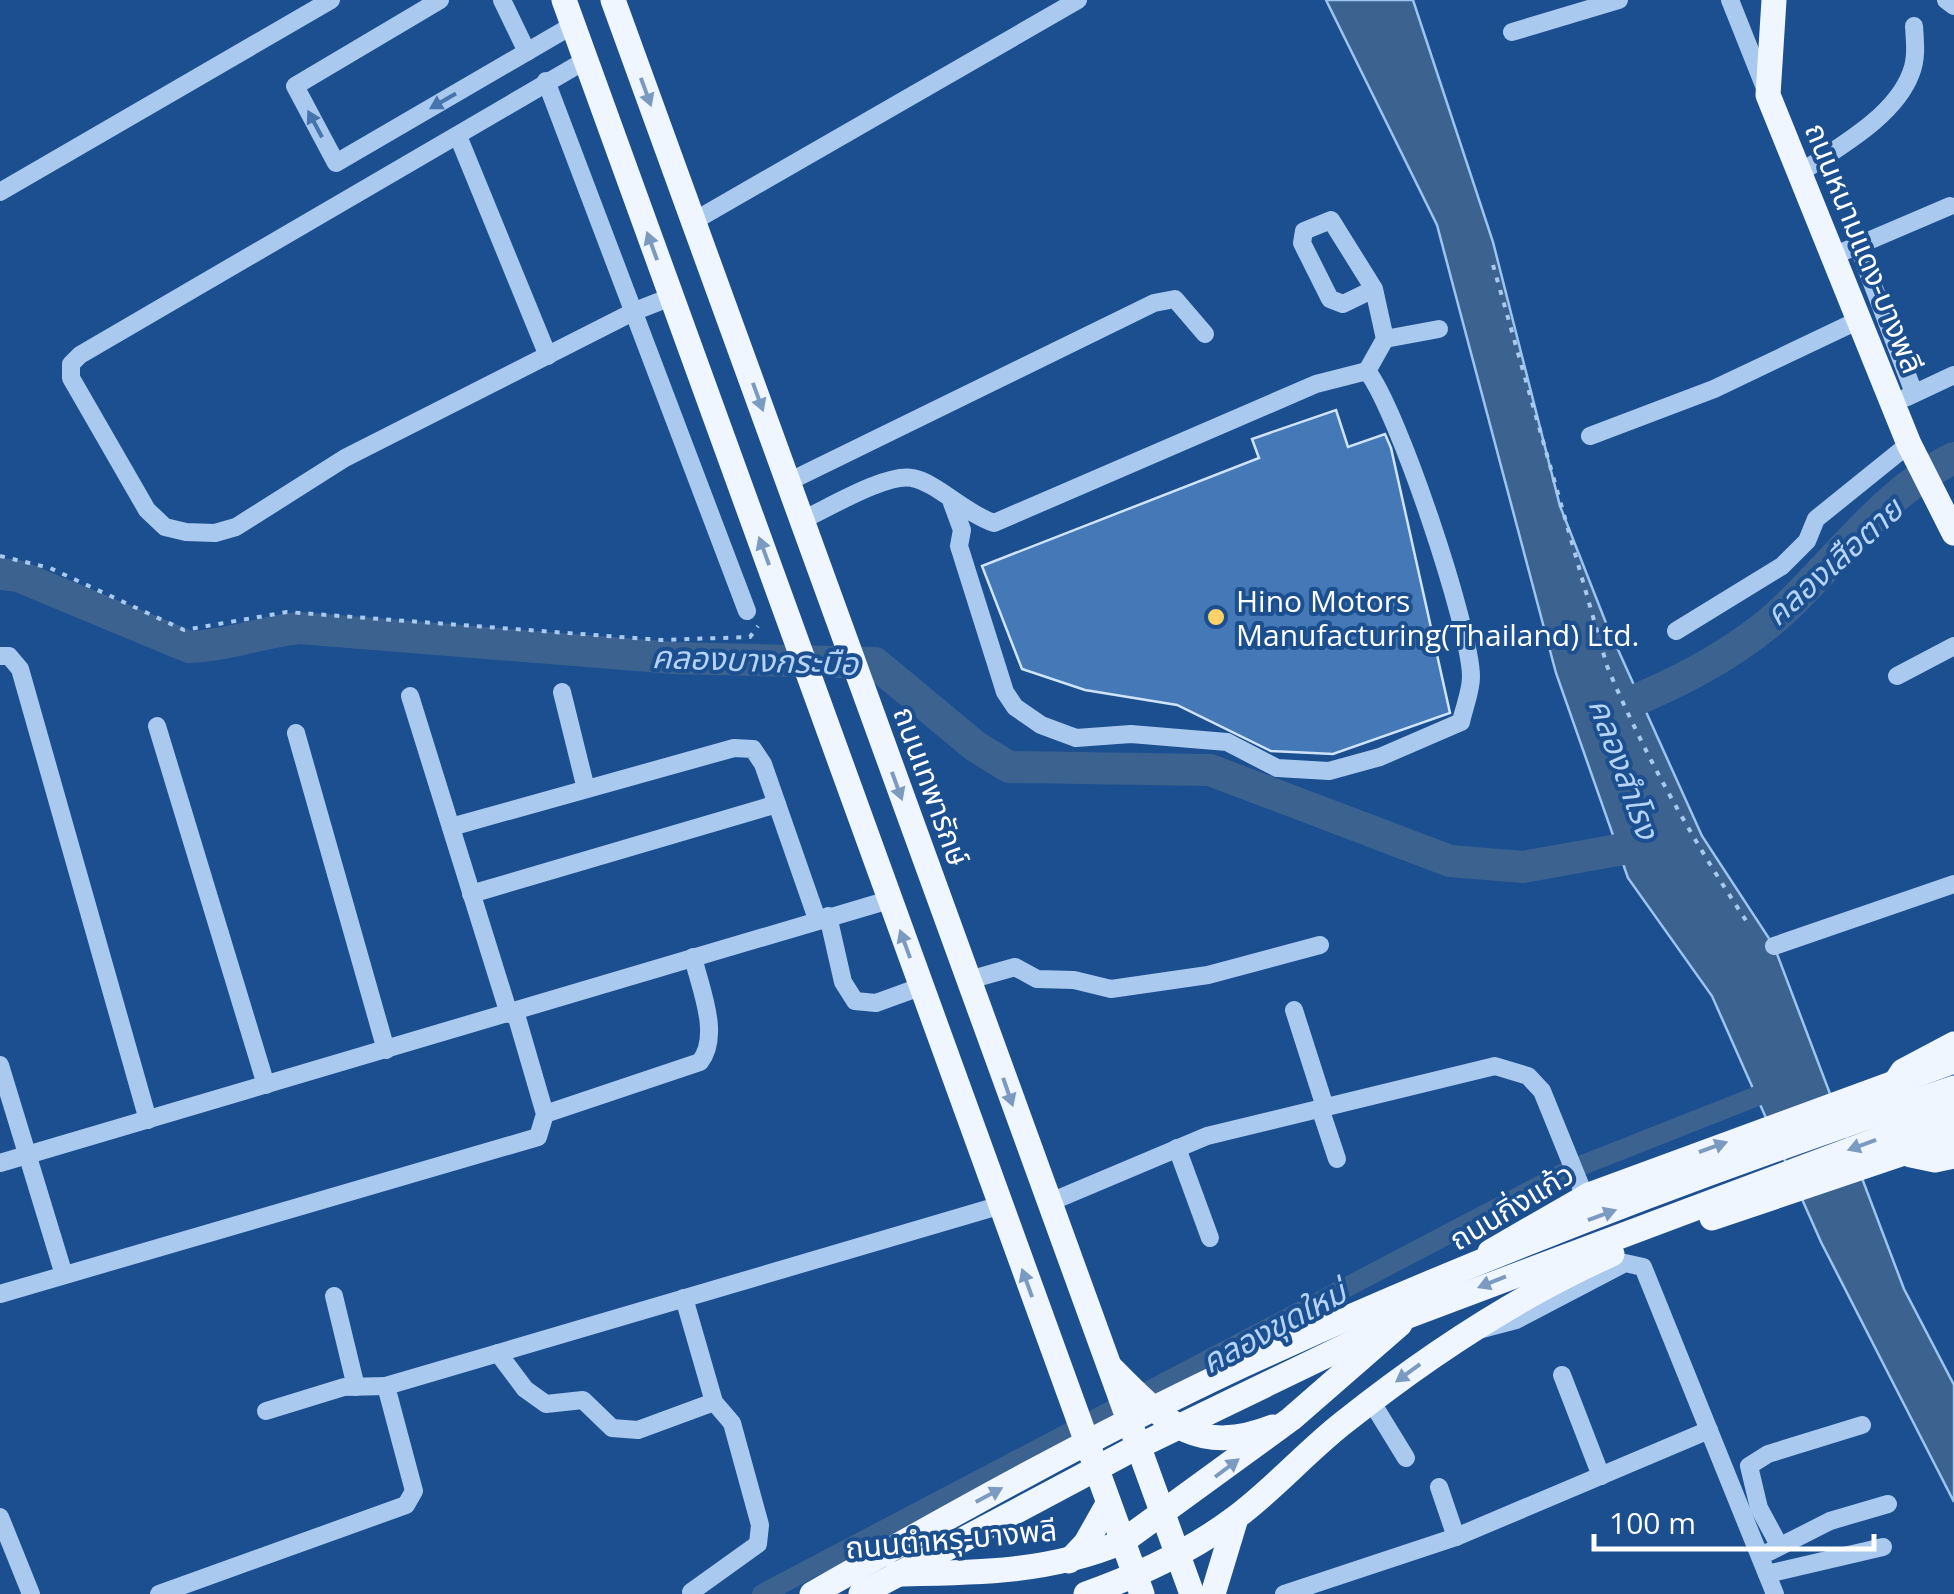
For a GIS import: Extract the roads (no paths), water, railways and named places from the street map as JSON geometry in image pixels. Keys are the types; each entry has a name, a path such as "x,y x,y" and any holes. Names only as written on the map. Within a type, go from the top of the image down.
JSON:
{"main road":[{"path":"564,0 1138,1584"},
{"name":"ถนนเทพารักษ์","path":"614,0 1192,1594"},
{"name":"ถนนหนามแดง-บางพลี","path":"1774,0 1768,96 1859,320 1904,398 1913,452 1954,533"},
{"path":"630,185 674,168"},
{"path":"1954,1044 1904,1071 1890,1094 1912,1155 1935,1160 1954,1156"},
{"name":"ถนนกิ่งแก้ว","path":"1164,1516 1291,1419 1442,1288 1584,1189 1954,1061"},
{"path":"812,1594 1044,1465 1368,1309 1564,1228 1954,1088"},
{"path":"861,1594 1135,1448 1408,1316 1954,1111"},
{"path":"1086,1594 1138,1584 1236,1518 1371,1401 1471,1329 1540,1288 1612,1254 1954,1136"},
{"path":"1105,1362 1159,1416 1184,1432 1215,1438 1245,1435 1291,1419"},
{"path":"1069,1561 1086,1543 1108,1504"},
{"name":"ถนนตำหรุ-บางพลี","path":"795,1594 870,1575 974,1573 1069,1561 1122,1542 1164,1516"},
{"path":"1213,1594 1236,1518"}],"street":[{"path":"0,192 331,0"},
{"path":"440,0 295,86 336,163 573,25"},
{"path":"502,0 528,52"},
{"path":"694,220 1078,0"},
{"path":"1512,32 1619,0"},
{"name":"ถนนหนามแดง-บางพลี","path":"1730,0 1768,96"},
{"path":"1946,0 1954,6"},
{"path":"1800,173 1888,108 1902,91 1915,57 1914,26"},
{"path":"586,60 96,345 71,364 70,378 147,510 165,527 215,533 236,528 345,458 635,311 671,297"},
{"path":"546,81 753,615"},
{"path":"458,136 548,356"},
{"path":"1833,256 1950,206"},
{"path":"802,520 894,478 913,478 968,515 994,524 1316,384 1367,371 1384,339 1374,289 1332,220 1304,231 1302,244 1330,299 1343,304 1374,289"},
{"path":"1858,246 1904,398 1954,374"},
{"path":"788,482 1154,302 1175,299 1205,334"},
{"path":"1590,436 1714,389 1859,320"},
{"path":"1384,339 1439,328"},
{"path":"952,503 962,530 959,546 1004,692 1014,707 1041,725 1076,738 1122,734 1227,742 1277,768 1329,772 1380,757 1460,722 1472,678 1454,588 1378,383 1367,371"},
{"path":"1676,631 1782,566 1806,541 1816,519 1913,452"},
{"path":"1897,676 1954,646"},
{"path":"0,656 9,656 20,670 148,1120"},
{"path":"562,692 586,789"},
{"path":"0,1294 538,1137 546,1114 471,894 410,696"},
{"path":"158,726 266,1085"},
{"path":"296,733 386,1050"},
{"path":"451,827 734,748 752,749 823,918 842,982 855,1001 876,1002 920,987"},
{"path":"471,894 778,804"},
{"path":"1774,946 1954,884"},
{"path":"0,1164 889,900"},
{"path":"969,980 1015,967 1037,979 1074,980 1111,989 1208,974 1320,945"},
{"path":"546,1114 700,1062 709,1050 710,1034 694,957"},
{"path":"1294,1010 1337,1159"},
{"path":"0,1065 64,1275"},
{"path":"1048,1203 1207,1136 1494,1066 1528,1076 1542,1091 1564,1154 1584,1189"},
{"path":"1177,1148 1210,1238"},
{"path":"266,1411 356,1388 386,1386 998,1206"},
{"path":"1471,1329 1509,1323 1616,1267 1638,1264 1647,1272 1775,1594"},
{"path":"334,1296 356,1388"},
{"path":"684,1298 714,1402 732,1423 760,1525 758,1544 691,1592"},
{"path":"498,1353 524,1388 546,1404 584,1400 612,1428 638,1430 714,1402"},
{"path":"1562,1375 1600,1476"},
{"path":"159,1594 179,1590 406,1505 414,1498 386,1386"},
{"path":"1371,1401 1406,1458"},
{"path":"1779,1545 1759,1508 1748,1466 1768,1454 1862,1425"},
{"path":"1284,1594 1456,1536 1709,1430"},
{"path":"1439,1487 1456,1536"},
{"path":"1764,1566 1779,1545 1830,1521 1888,1504"},
{"path":"0,1517 31,1594"},
{"path":"1764,1566 1884,1547"}],"water":[{"name":"คลองสำโรง","path":"1326,0 1413,0 1493,242 1560,506 1606,623 1702,836 1774,946 1904,1289 1954,1385 1954,1502 1821,1242 1712,996 1628,878 1556,673 1437,225"}],"waterway":[{"name":"คลองเสือตาย","path":"1602,714 1676,682 1746,640 1788,606 1886,506 1930,471 1954,458"},
{"name":"คลองบางกระบือ","path":"0,574 18,576 189,647 299,628 674,658 875,663 975,746 1009,767 1210,770 1450,861 1523,867 1651,844"},
{"name":"คลองขุดใหม่","path":"762,1594 1570,1170 1780,1087"}],"place":[{"name":"Hino Motors Manufacturing(Thailand) Ltd.","path":"1216,617"}]}
